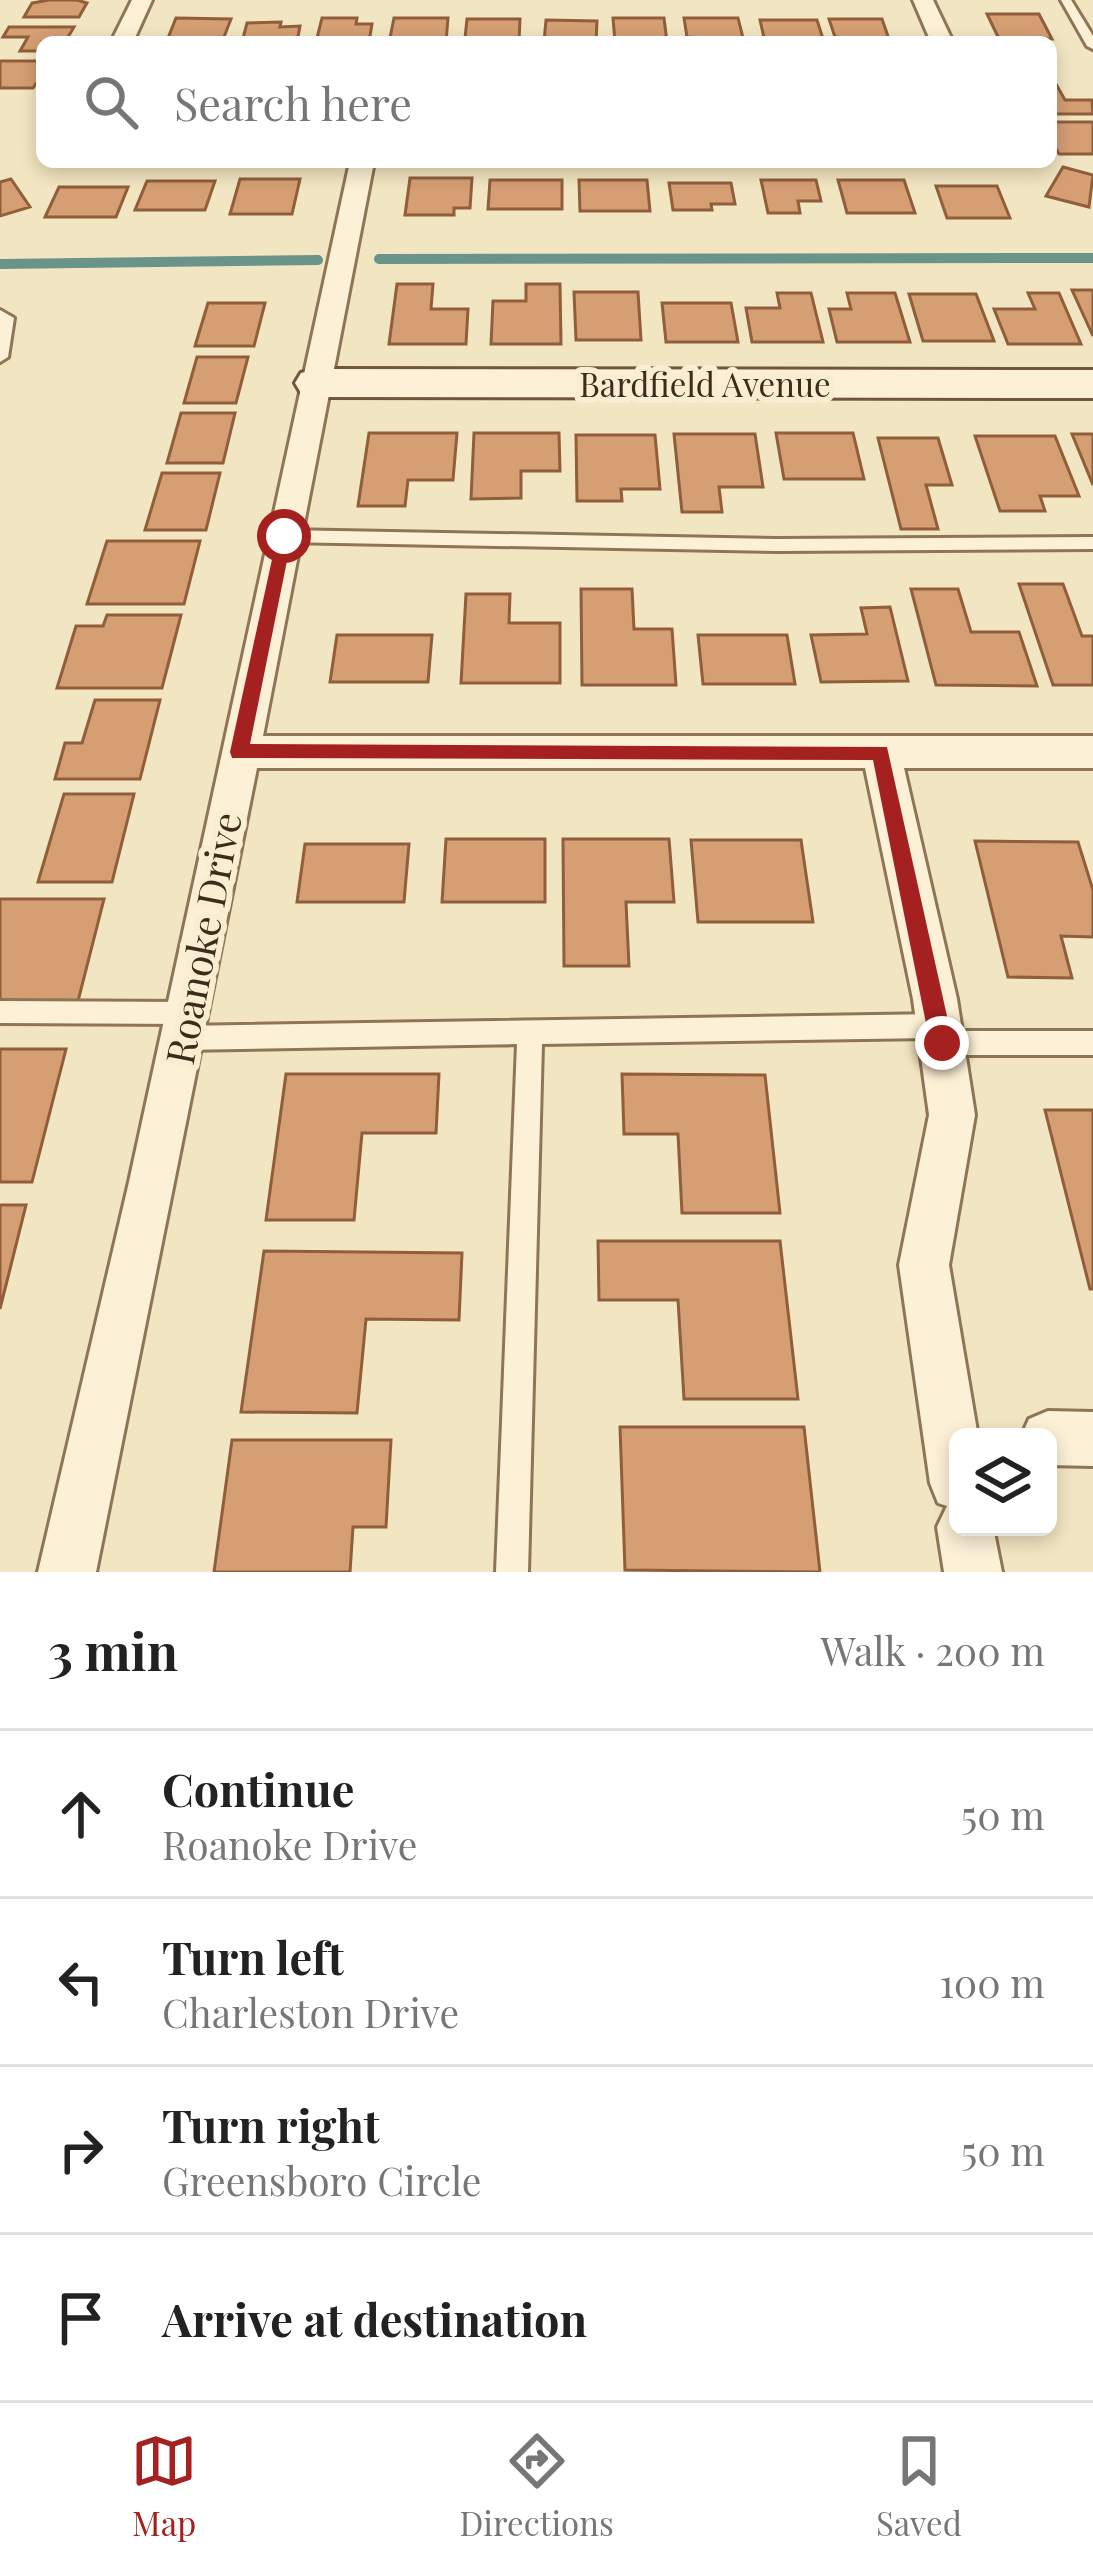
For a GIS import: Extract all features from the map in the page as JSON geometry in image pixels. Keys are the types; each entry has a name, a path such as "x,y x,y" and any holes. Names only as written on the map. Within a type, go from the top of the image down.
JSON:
{"street":[{"path":"125,36 142,0"},
{"path":"923,0 939,36"},
{"name":"Roanoke Drive","path":"67,1572 361,168"},
{"name":"Bardfield Avenue","path":"316,382 1093,384"},
{"path":"239,752 1093,752"},
{"path":"880,752 940,1034 952,1115 924,1264 951,1428"},
{"path":"1057,1438 1093,1439"},
{"path":"967,1536 973,1572"}],"lane":[{"path":"1066,0 1093,46"},
{"path":"0,314 7,318 0,358"},
{"path":"284,536 777,545 1093,543"},
{"path":"0,1012 184,1025 530,1033 940,1034 1093,1043"},
{"path":"512,1572 530,1033"}],"building":[{"path":"32,3 87,3 79,17 24,17"},
{"path":"987,14 1039,14 1050,36 998,36"},
{"path":"176,18 231,19 224,36 169,36"},
{"path":"322,18 357,18 356,24 372,24 370,36 318,36"},
{"path":"394,18 448,18 446,36 390,36"},
{"path":"613,18 664,18 666,36 614,36"},
{"path":"684,18 738,18 742,36 687,36"},
{"path":"467,19 520,19 519,36 465,36"},
{"path":"829,19 882,19 888,36 835,36"},
{"path":"546,20 597,21 596,36 545,36"},
{"path":"760,20 817,20 822,36 764,36"},
{"path":"247,23 300,26 298,36 244,36"},
{"path":"9,27 74,27 69,36 36,36 36,51 20,51 28,37 3,37"},
{"path":"0,61 36,61 33,88 0,88"},
{"path":"1057,86 1065,100 1092,100 1093,114 1057,114"},
{"path":"1057,122 1093,122 1093,154 1059,154"},
{"path":"1063,167 1093,175 1089,207 1046,196"},
{"path":"410,178 472,178 470,208 454,208 454,215 405,215"},
{"path":"11,179 30,207 0,216 0,182"},
{"path":"240,179 300,179 292,214 230,214"},
{"path":"490,180 562,180 562,209 488,209"},
{"path":"579,180 647,180 650,211 580,211"},
{"path":"761,180 816,180 821,201 798,201 800,213 768,213"},
{"path":"838,180 904,180 915,213 847,213"},
{"path":"147,181 215,181 205,210 135,210"},
{"path":"669,183 731,183 735,204 711,204 712,210 673,210"},
{"path":"936,186 997,186 1010,218 947,218"},
{"path":"59,187 128,187 116,217 45,217"},
{"path":"397,284 433,284 431,309 468,309 466,344 389,344"},
{"path":"526,284 560,284 561,344 491,344 493,301 526,301"},
{"path":"1072,290 1093,290 1093,336"},
{"path":"574,292 638,292 641,340 576,340"},
{"path":"777,293 811,293 823,342 752,342 746,308 780,308"},
{"path":"847,293 895,293 910,342 837,342 829,309 851,309"},
{"path":"1028,293 1059,293 1081,344 1008,344 994,309 1035,309"},
{"path":"909,294 976,294 994,341 923,341"},
{"path":"208,303 265,303 254,346 195,346"},
{"path":"662,303 731,303 738,342 666,342"},
{"path":"197,357 248,357 236,403 184,403"},
{"path":"181,413 235,413 223,463 167,463"},
{"path":"369,433 457,433 453,480 408,480 405,506 358,506"},
{"path":"474,433 559,433 560,471 521,471 521,498 471,499"},
{"path":"776,433 853,433 864,479 784,479"},
{"path":"674,434 755,434 763,487 719,487 722,512 682,512"},
{"path":"1072,434 1093,434 1093,485"},
{"path":"576,435 655,435 660,489 621,489 622,501 577,501"},
{"path":"975,436 1055,436 1079,496 1040,496 1045,511 1000,511"},
{"path":"878,438 938,438 952,485 926,485 938,529 901,529"},
{"path":"162,473 220,473 206,530 145,530"},
{"path":"107,541 200,541 184,604 87,604"},
{"path":"1019,584 1063,584 1082,636 1093,636 1093,685 1053,685"},
{"path":"581,589 632,589 634,629 672,629 676,685 582,685"},
{"path":"911,589 958,589 971,632 1019,632 1037,686 936,685"},
{"path":"466,594 510,594 509,623 560,623 560,683 461,683"},
{"path":"890,607 908,681 821,682 811,635 867,634 861,608"},
{"path":"107,615 181,615 162,688 57,688 76,626 103,626"},
{"path":"337,635 432,635 428,682 330,682"},
{"path":"698,635 787,635 795,684 703,684"},
{"path":"95,700 160,700 140,779 55,779 65,743 82,743"},
{"path":"64,794 134,794 112,882 38,882"},
{"path":"446,839 545,839 545,902 442,902"},
{"path":"563,839 669,839 674,902 626,902 629,966 564,966"},
{"path":"691,840 801,840 813,922 698,922"},
{"path":"975,841 1078,842 1093,890 1093,937 1061,936 1072,978 1008,977"},
{"path":"305,844 409,844 404,902 297,902"},
{"path":"0,899 104,899 77,1005 0,1005"},
{"path":"0,1049 66,1049 32,1182 0,1182"},
{"path":"286,1074 439,1074 436,1133 362,1133 354,1220 266,1220"},
{"path":"622,1074 765,1075 780,1213 682,1213 678,1134 624,1134"},
{"path":"1045,1110 1093,1110 1093,1289 1090,1289"},
{"path":"0,1205 26,1205 0,1309"},
{"path":"598,1241 780,1241 798,1399 684,1399 678,1300 599,1300"},
{"path":"264,1251 462,1253 459,1320 366,1319 357,1413 241,1412"},
{"path":"620,1427 804,1427 820,1572 625,1570"},
{"path":"232,1440 391,1440 386,1527 353,1527 350,1572 214,1572"}],"waterway":[{"path":"379,259 1093,258"},
{"path":"0,264 318,260"}],"route":[{"path":"284,536 239,752 880,752 942,1043"}]}
